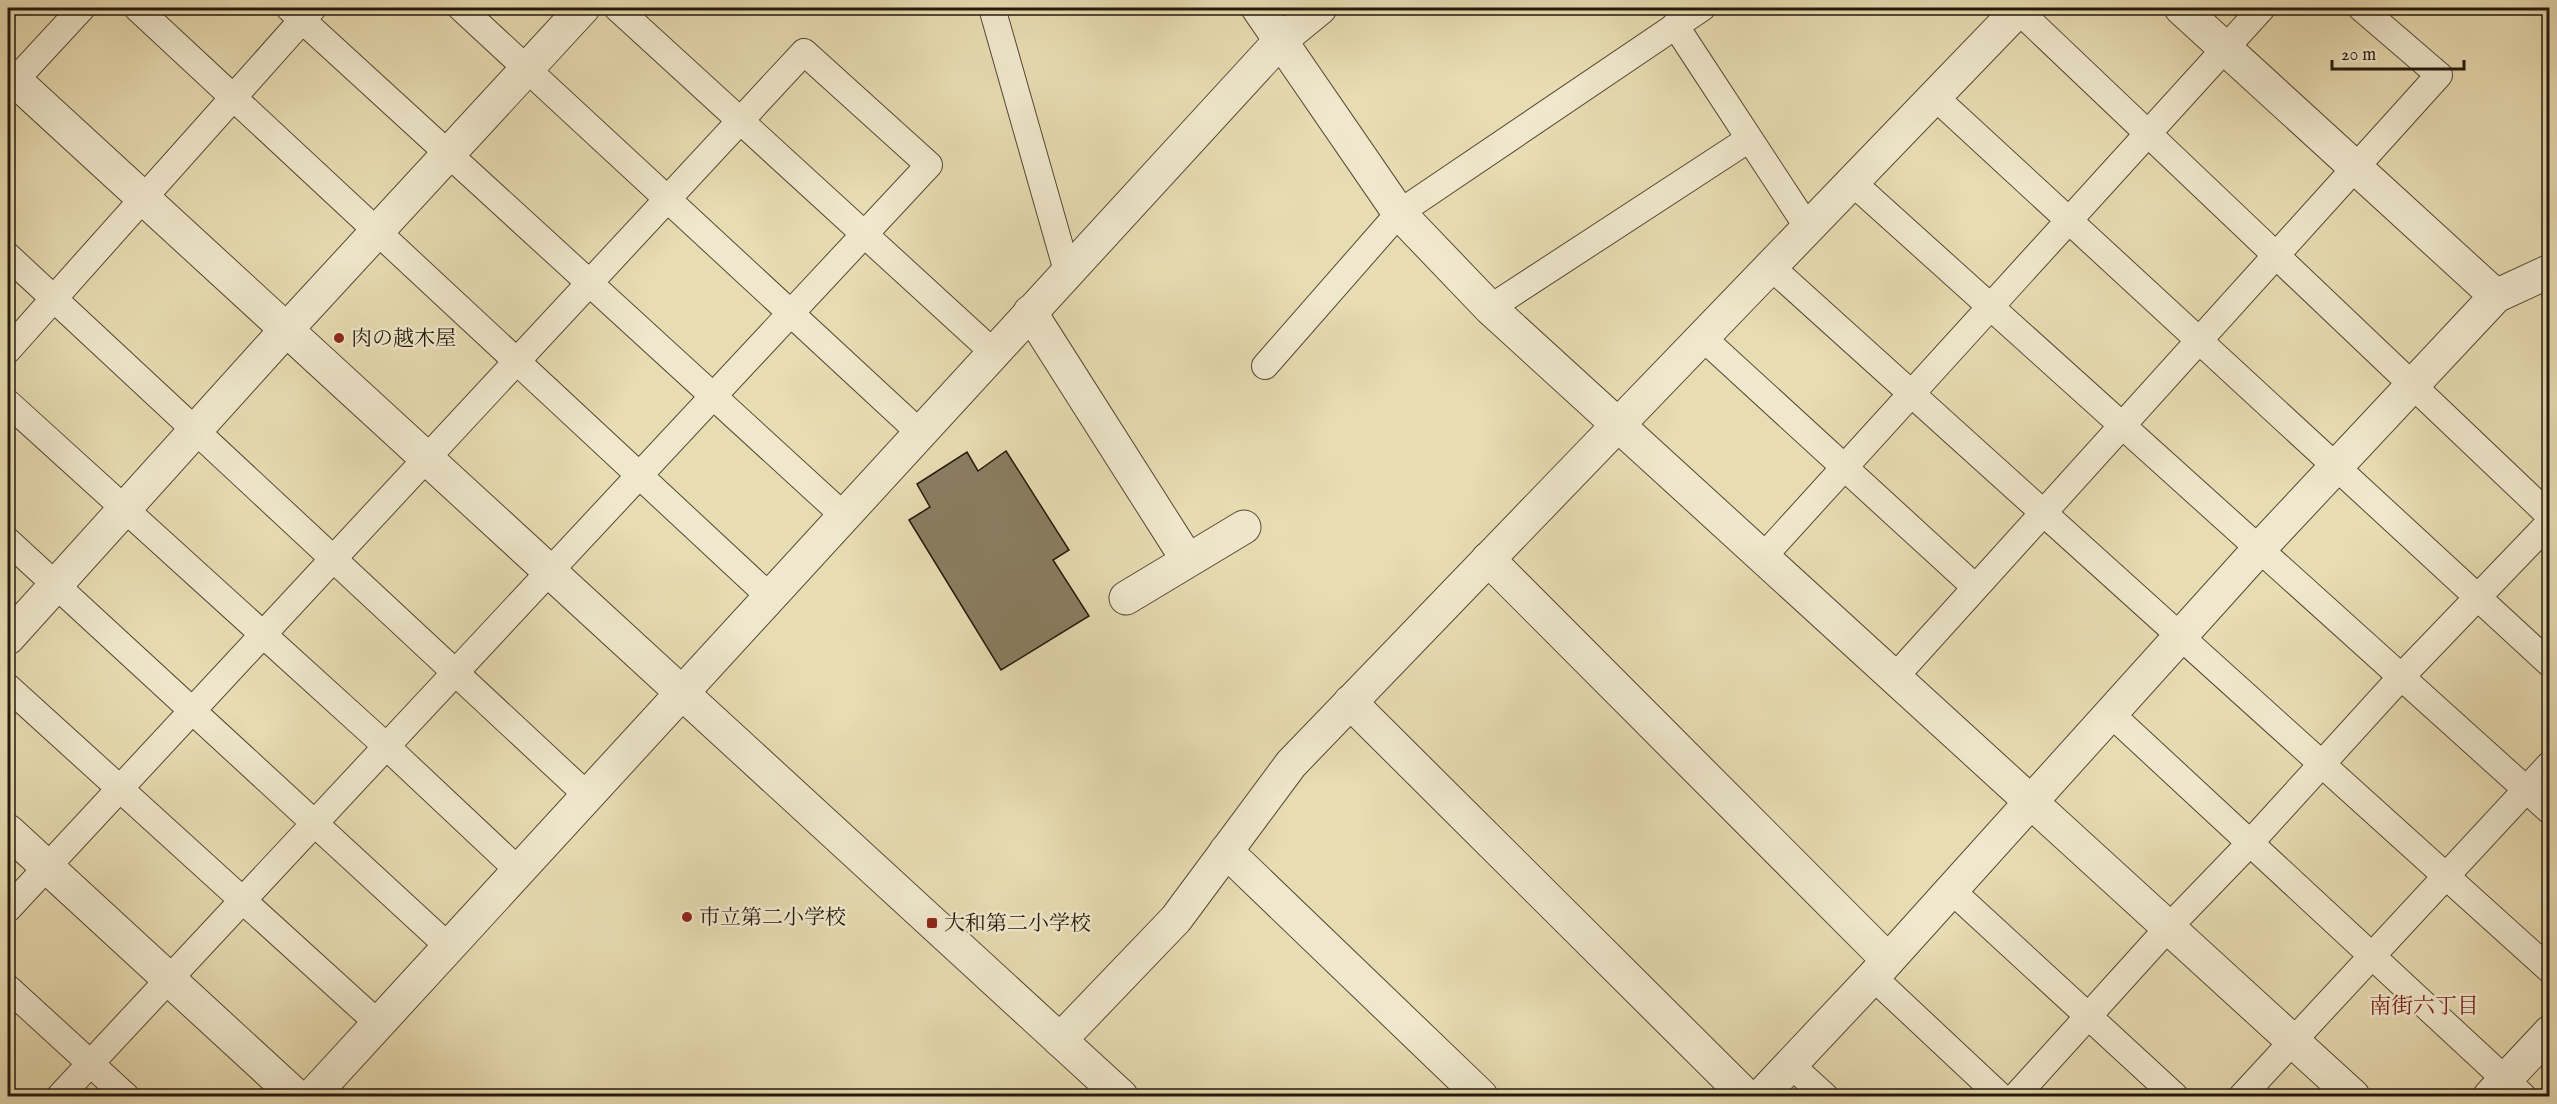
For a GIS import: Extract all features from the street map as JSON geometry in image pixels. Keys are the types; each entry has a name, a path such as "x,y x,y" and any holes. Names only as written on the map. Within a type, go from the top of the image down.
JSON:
{"street":[{"path":"8,638 376,231 583,8"},
{"path":"1258,8 1399,213 1490,308 2353,1096"},
{"path":"312,1096 1281,40 1320,8"},
{"path":"2181,8 2496,296"},
{"path":"1060,1040 1176,919 1291,764 2019,9"},
{"path":"10,81 143,198 1121,1096"},
{"path":"1761,1096 1880,968 2259,549 2496,296 2550,271"},
{"path":"1030,312 1187,559"},
{"path":"1126,598 1187,559 1244,527"},
{"path":"1488,559 1880,968"},
{"path":"1350,702 1746,1096"},
{"path":"8,831 296,1096"},
{"path":"1226,851 1481,1096"},
{"path":"2506,1091 2550,1032"}],"lane":[{"path":"10,81 82,8"},
{"path":"137,8 770,597"},
{"path":"461,8 920,432"},
{"path":"617,8 993,352"},
{"path":"992,8 1067,271"},
{"path":"1265,366 1399,213 1702,8"},
{"path":"1762,558 2262,8"},
{"path":"1894,678 2439,75 2361,8"},
{"path":"2019,9 2550,516"},
{"path":"8,350 233,98 301,12 448,154 843,515"},
{"path":"1675,25 1808,228"},
{"path":"8,909 804,52 929,165 60,1096"},
{"path":"1935,97 2550,664"},
{"path":"1490,308 1749,139"},
{"path":"1852,182 2550,811"},
{"path":"8,256 589,796"},
{"path":"1771,267 2550,970"},
{"path":"1702,338 1975,587"},
{"path":"8,403 387,746 519,871"},
{"path":"2016,1096 2401,677 2550,522"},
{"path":"8,541 450,948"},
{"path":"8,687 380,1024"},
{"path":"2111,714 2372,956 2506,1091"},
{"path":"2242,1096 2550,764"},
{"path":"1950,889 2175,1096"},
{"path":"1880,968 2000,1096"},
{"path":"8,988 126,1096"},
{"path":"1791,1065 1825,1096"}],"building":[{"path":"1006,451 1069,550 1053,560 1089,616 1001,670 909,520 930,507 917,484 967,452 978,471"}],"place":[{"name":"肉の越木屋","path":"339,338"},
{"name":"市立第二小学校","path":"687,917"},
{"name":"大和第二小学校","path":"932,923"}],"district":[{"name":"南街六丁目","path":"2424,1005"}]}
